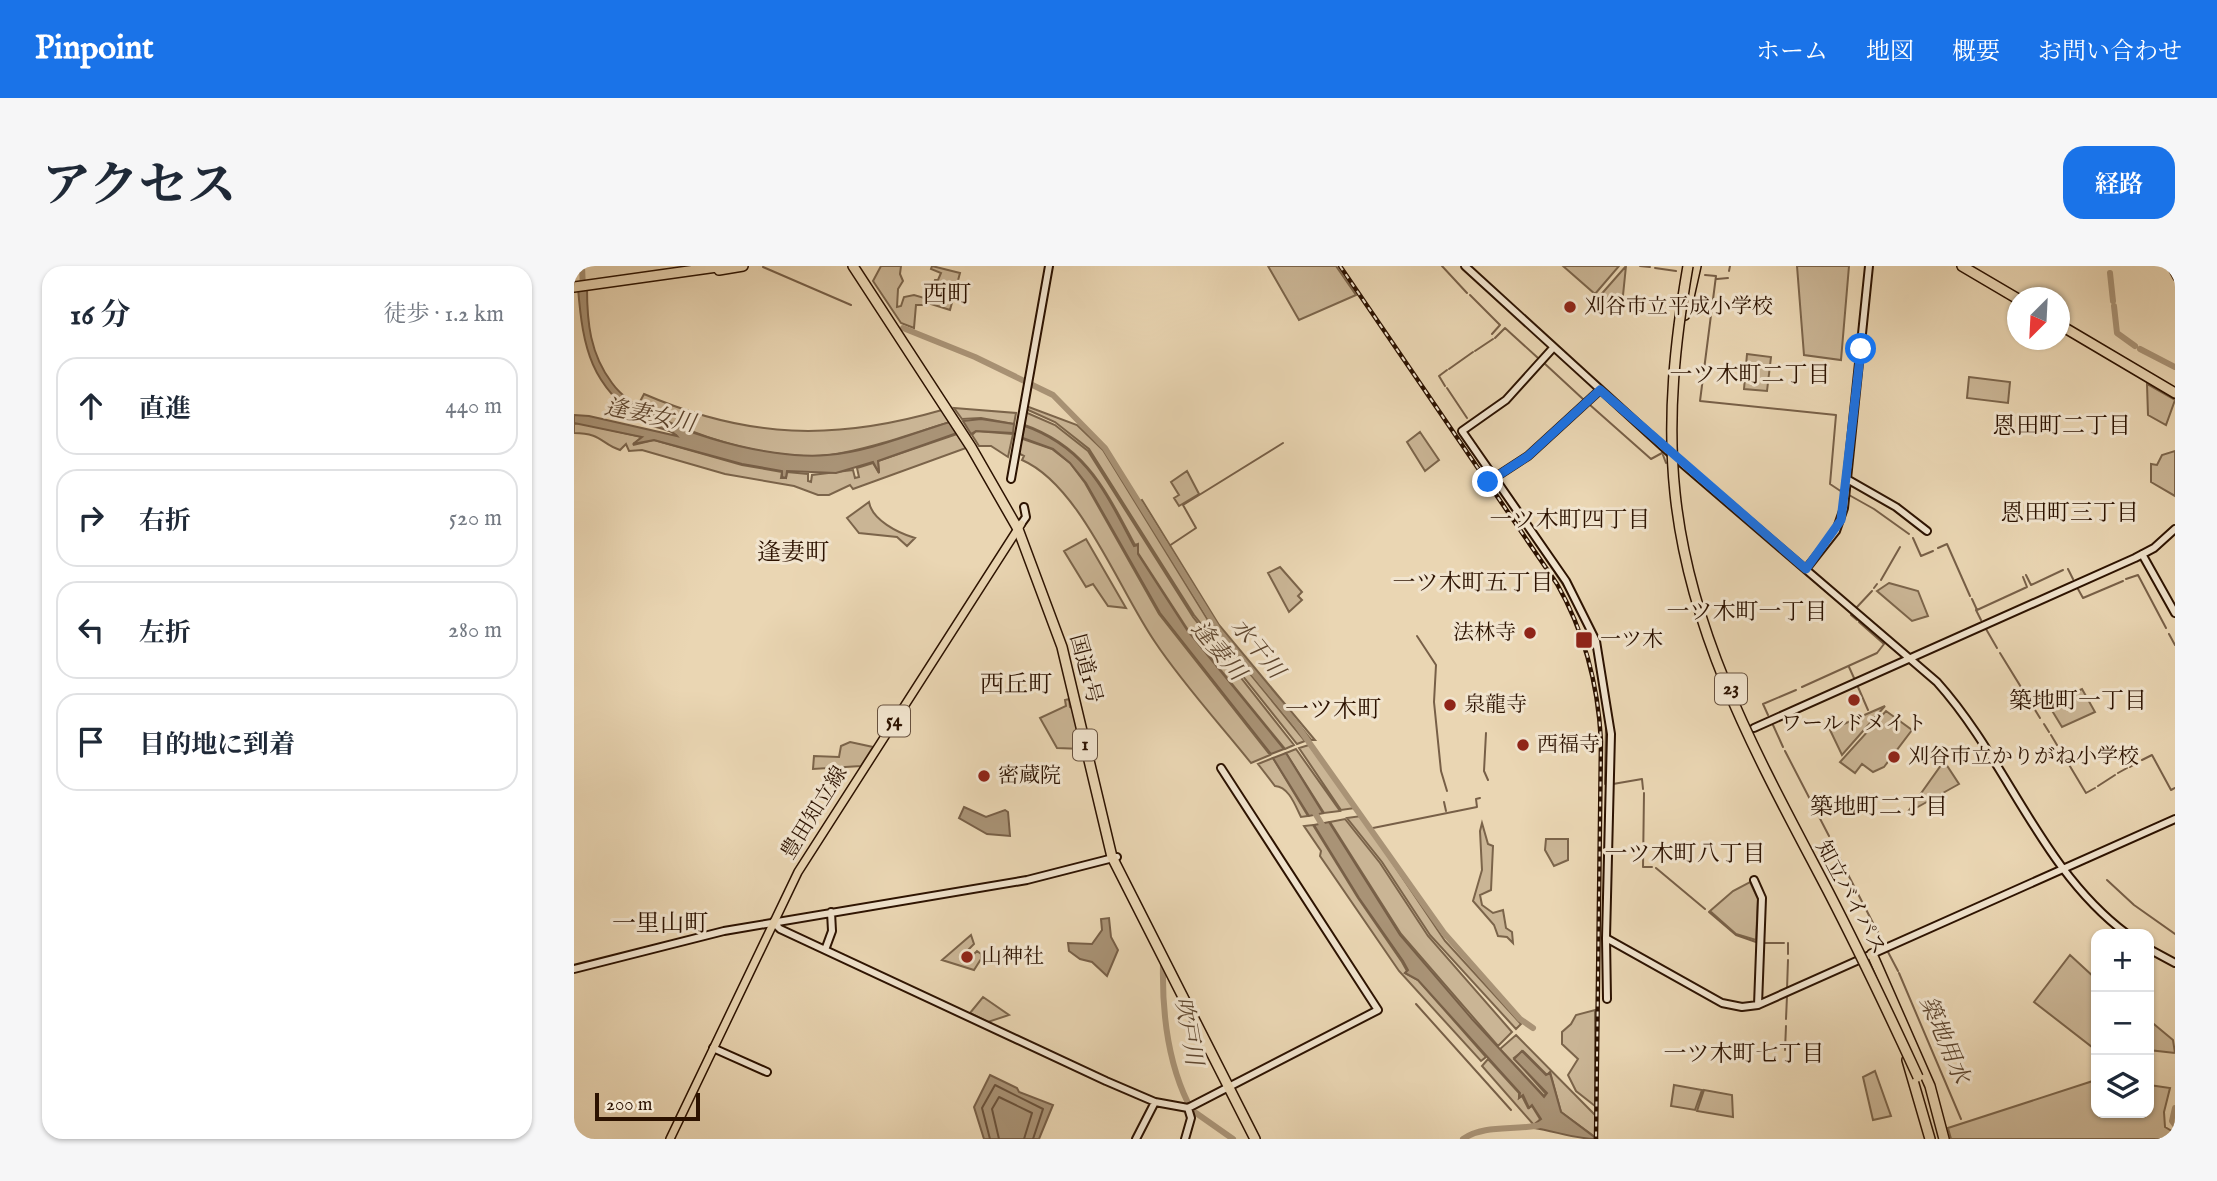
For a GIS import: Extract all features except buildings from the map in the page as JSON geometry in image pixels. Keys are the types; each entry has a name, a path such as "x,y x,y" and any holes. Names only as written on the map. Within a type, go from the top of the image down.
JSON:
{"highway":[{"path":"682,270 699,266"},
{"path":"574,285 723,266"},
{"path":"682,270 743,266"},
{"name":"国道1号","path":"853,266 973,447 1020,526 1052,602 1070,660 1115,857 1261,1139"},
{"name":"国道1号","path":"860,266 948,409"},
{"name":"知立バイパス","path":"1690,266 1682,319 1677,416 1680,493 1690,557 1710,631 1761,754 1871,965 1920,1076 1937,1139"},
{"path":"1962,266 2007,293"},
{"path":"2070,331 2175,393"},
{"path":"1872,954 1930,1086 1937,1139"},
{"path":"1861,959 1906,1058 1937,1139"},
{"name":"国道1号","path":"1232,1086 1255,1139"}],"main road":[{"name":"豊田知立線","path":"670,1139 817,839 1020,526"}],"street":[{"path":"1011,479 1021,410 1049,266"},
{"path":"1465,266 1600,390 1911,658 1954,701 2062,869 2085,898 2121,929"},
{"path":"1806,569 1841,520 1869,266"},
{"path":"1553,348 1506,400 1461,431 1566,581 1592,630 1598,649 1611,734 1607,999"},
{"path":"1485,484 1528,456 1600,390"},
{"path":"1846,479 1896,507 1927,531"},
{"path":"1020,526 1026,517 1024,507"},
{"path":"1754,728 2142,554 2175,529"},
{"path":"2142,554 2175,612"},
{"path":"774,922 780,929 1155,1102 1188,1108 1377,1010 1221,768"},
{"path":"1606,938 1722,1003 1742,1007 1758,1005 2175,819"},
{"path":"574,970 729,931 1027,880 1115,857"},
{"path":"1754,880 1762,898 1758,1005"},
{"path":"825,950 832,931 831,912"},
{"path":"2154,952 2175,963"},
{"path":"713,1048 767,1072"},
{"path":"1136,1139 1155,1102"},
{"path":"1185,1139 1191,1118 1188,1108"}],"shaded area":[{"path":"881,266 901,266 903,281 898,289 897,307 901,306 904,297 914,295 928,299 924,305 916,305 914,328 901,323 873,281"},
{"path":"932,266 960,273 950,310 928,303 935,280 938,280 941,273 931,269"},
{"path":"1268,266 1336,266 1356,295 1299,320"},
{"path":"1563,266 1619,266 1595,294"},
{"path":"1626,266 1622,305 1615,313 1598,298"},
{"path":"1797,266 1849,266 1841,360 1804,355"},
{"path":"1747,354 1771,357 1767,391 1744,389"},
{"path":"1969,377 2010,382 2008,403 1967,398"},
{"path":"2147,384 2175,400 2166,425 2148,415"},
{"path":"644,394 719,420 756,427 828,430 865,427 942,410 950,422 890,441 830,455 782,454 731,444 658,417 637,407"},
{"path":"1026,406 1077,425 1103,450 1214,630 1305,741 1297,744 1194,615 1089,449 1055,422 1026,409"},
{"path":"954,408 1016,413 1014,424 981,418 962,419"},
{"path":"1025,412 1055,425 1088,451 1193,617 1294,745 1285,749 1188,630 1138,553 1138,544 1135,545 1114,506 1091,472 1062,444 1022,424"},
{"path":"574,424 642,437 633,445 654,440 742,465 782,472 781,478 786,478 787,472 808,474 808,481 811,482 812,475 853,470 855,478 859,477 857,468 873,463 879,473 878,461 957,434 966,448 853,489 850,485 829,495 818,495 794,486 725,474 642,450 629,451 626,444 620,450 596,437 574,433"},
{"path":"976,431 1013,434 1008,457 991,446 979,446 972,435"},
{"path":"1420,432 1439,460 1425,471 1407,442"},
{"path":"1020,438 1052,449 1070,463 1085,483 1159,614 1270,755 1251,763 1189,688 1141,620 1080,515 1043,473 1022,460 1024,456 1018,453"},
{"path":"2175,451 2175,496 2151,482 2151,464 2157,465 2162,455"},
{"path":"1187,471 1199,494 1179,506 1174,498 1179,495 1171,482"},
{"path":"1142,500 1219,625 1315,740 1311,740 1200,602 1140,501"},
{"path":"869,502 880,520 915,538 907,546 897,537 859,533 847,518"},
{"path":"1086,539 1126,608 1108,606 1093,584 1086,587 1064,551"},
{"path":"1280,567 1302,592 1298,596 1302,600 1289,612 1268,573"},
{"path":"1889,583 1918,591 1928,616 1912,621 1877,591"},
{"path":"2082,689 2095,712 2062,727 2048,704"},
{"path":"1069,699 1083,749 1057,748 1040,718 1066,706 1065,700"},
{"path":"1885,706 1842,755 1830,730"},
{"path":"1886,711 1912,730 1884,767 1873,772 1862,764 1855,773 1840,762"},
{"path":"850,742 873,747 861,766 813,769 814,756 839,757 841,746"},
{"path":"1309,745 1355,808 1341,810 1299,748"},
{"path":"1296,749 1340,811 1324,813 1286,753"},
{"path":"1273,758 1308,816 1301,817 1288,793 1275,786 1258,764"},
{"path":"1944,761 1959,784 1907,813"},
{"path":"1361,816 1445,941 1521,1024 1516,1029 1430,935 1382,862 1347,818"},
{"path":"1345,819 1380,863 1428,936 1512,1032 1498,1046 1401,934 1330,822"},
{"path":"1482,823 1488,844 1493,846 1491,890 1480,895 1482,905 1493,913 1503,910 1506,928 1512,932 1513,943 1507,937 1498,936 1494,925 1473,901 1482,870"},
{"path":"1313,825 1402,962 1407,971 1405,973 1418,980 1486,1057 1481,1061 1399,971 1320,856 1321,851 1304,826"},
{"path":"1546,839 1568,839 1568,860 1554,866 1545,850"},
{"path":"1750,882 1758,899 1756,940 1736,934 1710,911 1733,891"},
{"path":"971,935 974,944 963,955 968,960 977,951 981,954 974,970 942,960"},
{"path":"2070,955 2091,974 2091,1046 2034,1002"},
{"path":"983,997 1009,1015 988,1022 970,1013"},
{"path":"1595,1010 1595,1106 1576,1091 1568,1075 1578,1059 1562,1044 1562,1032 1576,1015"},
{"path":"2154,1024 2173,1040 2175,1053 2154,1051"},
{"path":"1516,1035 1595,1115 1595,1137 1561,1112 1550,1072 1547,1075 1523,1051 1514,1058 1546,1094 1544,1096 1500,1049"},
{"path":"1488,1059 1519,1093 1519,1098 1522,1096 1528,1108 1532,1106 1540,1119 1537,1124 1533,1124 1482,1066"},
{"path":"1875,1071 1891,1116 1873,1120 1863,1077"},
{"path":"2091,1082 2091,1118 2154,1118 2154,1086 2170,1088 2164,1112 2165,1127 2175,1133 2175,1139 1951,1139 1948,1128"},
{"path":"1674,1085 1702,1090 1695,1110 1671,1106"},
{"path":"1704,1090 1732,1095 1733,1117 1697,1111"}],"water":[{"name":"逢妻女川","path":"578,288 587,288 594,349 612,383 628,400 680,428 744,447 803,456 858,450 950,422 957,433 878,461 879,473 873,462 836,473 787,471 786,478 782,477 782,471 742,464 654,440 633,444 642,437 574,423 574,415 589,416 677,436 643,422 625,408 601,380 587,348"},
{"path":"981,419 1014,424 1013,433 976,431 971,434 963,421"},
{"path":"1022,425 1062,445 1091,473 1134,546 1138,545 1138,554 1187,630 1284,749 1271,754 1160,613 1086,483 1070,463 1053,449 1020,437"},
{"path":"1286,753 1324,813 1309,816 1273,758"},
{"path":"964,807 986,817 1005,810 1008,812 1010,836 987,834 959,818"},
{"path":"1329,822 1400,935 1544,1097 1547,1093 1514,1059 1522,1051 1546,1075 1550,1073 1561,1112 1597,1139 1534,1128 1533,1125 1541,1119 1532,1105 1529,1108 1523,1095 1519,1098 1520,1093 1418,980 1405,973 1408,970 1403,961 1359,898 1314,825"},
{"path":"1109,918 1111,937 1118,950 1107,976 1092,962 1080,959 1069,951 1068,943 1092,944 1102,930 1101,919"},
{"path":"990,1075 1017,1088 1019,1092 1053,1105 1039,1139 984,1139 974,1107"}],"waterway":[{"path":"582,266 583,289"},
{"path":"1442,266 1467,293"},
{"name":"築地用水","path":"1640,266 1650,267"},
{"path":"1729,271 1730,266"},
{"name":"水干川","path":"763,267 851,305"},
{"name":"築地用水","path":"1655,268 1676,271"},
{"path":"2110,273 2113,301"},
{"name":"築地用水","path":"1705,275 1716,276 1700,401 1836,415 1830,484 1842,492"},
{"path":"1717,279 1728,278"},
{"path":"1470,295 1500,325 1492,334"},
{"path":"2114,306 2117,333 2135,346"},
{"name":"水干川","path":"903,328 975,357 1053,395 1105,448 1219,631 1296,724 1444,933 1520,1019 1533,1028"},
{"path":"1495,338 1505,328 1538,358"},
{"path":"1475,351 1493,339"},
{"path":"2140,349 2175,367"},
{"path":"1449,369 1473,352"},
{"path":"1544,363 1584,400"},
{"path":"1445,386 1439,376 1447,370"},
{"path":"1447,388 1467,418"},
{"path":"1590,405 1651,459 1662,453"},
{"path":"1460,435 1490,477"},
{"path":"1166,548 1196,528 1183,505 1283,443"},
{"path":"1663,455 1666,463"},
{"path":"1494,482 1568,592"},
{"name":"築地用水","path":"1849,495 1909,534"},
{"name":"築地用水","path":"1913,538 1921,556 1933,551"},
{"name":"築地用水","path":"1938,548 1947,544 1970,596"},
{"name":"築地用水","path":"1881,580 1900,547"},
{"path":"2068,569 2073,579"},
{"path":"2026,575 2031,585 2063,570"},
{"path":"2126,579 2138,575 2166,628"},
{"path":"1972,599 1977,610 2027,587 2023,577"},
{"path":"2078,589 2083,598 2123,581"},
{"name":"築地用水","path":"1874,588 1877,584"},
{"name":"築地用水","path":"1857,607 1872,591"},
{"name":"築地用水","path":"1976,610 1981,620"},
{"name":"築地用水","path":"1851,615 1857,620"},
{"name":"築地用水","path":"1802,687 1877,653 1884,644 1859,622"},
{"name":"築地用水","path":"1986,629 1997,648"},
{"path":"2169,634 2175,645"},
{"path":"1417,636 1436,665 1434,702 1441,771 1447,791"},
{"name":"築地用水","path":"2000,653 2040,718"},
{"path":"1849,667 1854,678"},
{"path":"1858,687 1868,710"},
{"name":"築地用水","path":"1768,715 1763,704 1796,690"},
{"path":"1605,784 1606,724"},
{"name":"築地用水","path":"2044,724 2049,732"},
{"name":"築地用水","path":"1773,725 1783,747"},
{"path":"1486,733 1484,771 1488,780"},
{"name":"築地用水","path":"2051,735 2057,745"},
{"name":"築地用水","path":"2059,748 2086,793 2095,788"},
{"name":"築地用水","path":"1785,751 1829,836"},
{"name":"築地用水","path":"2142,760 2152,755 2171,790 2175,788"},
{"name":"築地用水","path":"2130,767 2139,762"},
{"name":"築地用水","path":"2118,773 2127,768"},
{"name":"築地用水","path":"2098,786 2115,775"},
{"path":"1613,784 1642,779 1643,789"},
{"path":"1644,793 1643,867 1652,867"},
{"path":"1373,828 1477,807 1476,799 1480,798"},
{"path":"1444,802 1446,811"},
{"name":"逢妻川","path":"1312,808 1324,828"},
{"name":"築地用水","path":"1831,842 1836,851"},
{"name":"築地用水","path":"1838,855 1873,923"},
{"path":"1656,868 1705,909"},
{"path":"2107,880 2134,905 2175,934"},
{"path":"1709,912 1736,935 1756,942"},
{"name":"築地用水","path":"1875,926 1884,944"},
{"path":"1764,943 1784,943"},
{"path":"1788,943 1788,954"},
{"name":"築地用水","path":"1888,952 1898,971"},
{"path":"1787,989 1788,960"},
{"name":"吹戸川","path":"1163,964 1167,1035 1175,1070 1188,1103"},
{"name":"築地用水","path":"1899,973 1961,1119"},
{"path":"1786,1019 1787,996"},
{"path":"1416,1004 1511,1110"},
{"path":"1785,1050 1786,1026"},
{"path":"2175,1108 2172,1121 2175,1125"},
{"name":"吹戸川","path":"1196,1113 1233,1139"},
{"name":"吹戸川","path":"1463,1139 1481,1131 1540,1125"}],"railway":[{"path":"1340,266 1557,584 1575,621 1588,660 1597,699 1601,741 1596,1139"},
{"path":"2168,266 2175,279"}],"place":[{"name":"刈谷市立平成小学校","path":"1570,307"},
{"name":"法林寺","path":"1530,633"},
{"name":"一ツ木","path":"1584,640"},
{"name":"ワールドメイト","path":"1854,700"},
{"name":"泉龍寺","path":"1450,705"},
{"name":"西福寺","path":"1523,745"},
{"name":"刈谷市立かりがね小学校","path":"1894,757"},
{"name":"密蔵院","path":"984,776"},
{"name":"山神社","path":"967,957"}],"district":[{"name":"西町","path":"947,295"},
{"name":"一ツ木町二丁目","path":"1750,375"},
{"name":"恩田町二丁目","path":"2062,426"},
{"name":"恩田町三丁目","path":"2070,513"},
{"name":"一ツ木町四丁目","path":"1570,520"},
{"name":"逢妻町","path":"793,553"},
{"name":"一ツ木町五丁目","path":"1473,583"},
{"name":"一ツ木町一丁目","path":"1747,612"},
{"name":"西丘町","path":"1016,685"},
{"name":"築地町一丁目","path":"2078,701"},
{"name":"一ツ木町","path":"1333,710"},
{"name":"築地町二丁目","path":"1879,807"},
{"name":"一ツ木町八丁目","path":"1685,854"},
{"name":"一里山町","path":"660,924"},
{"name":"一ツ木町七丁目","path":"1744,1054"}],"route":[{"path":"1488,482 1528,456 1600,390 1806,569 1836,531 1844,508 1861,349"}]}
